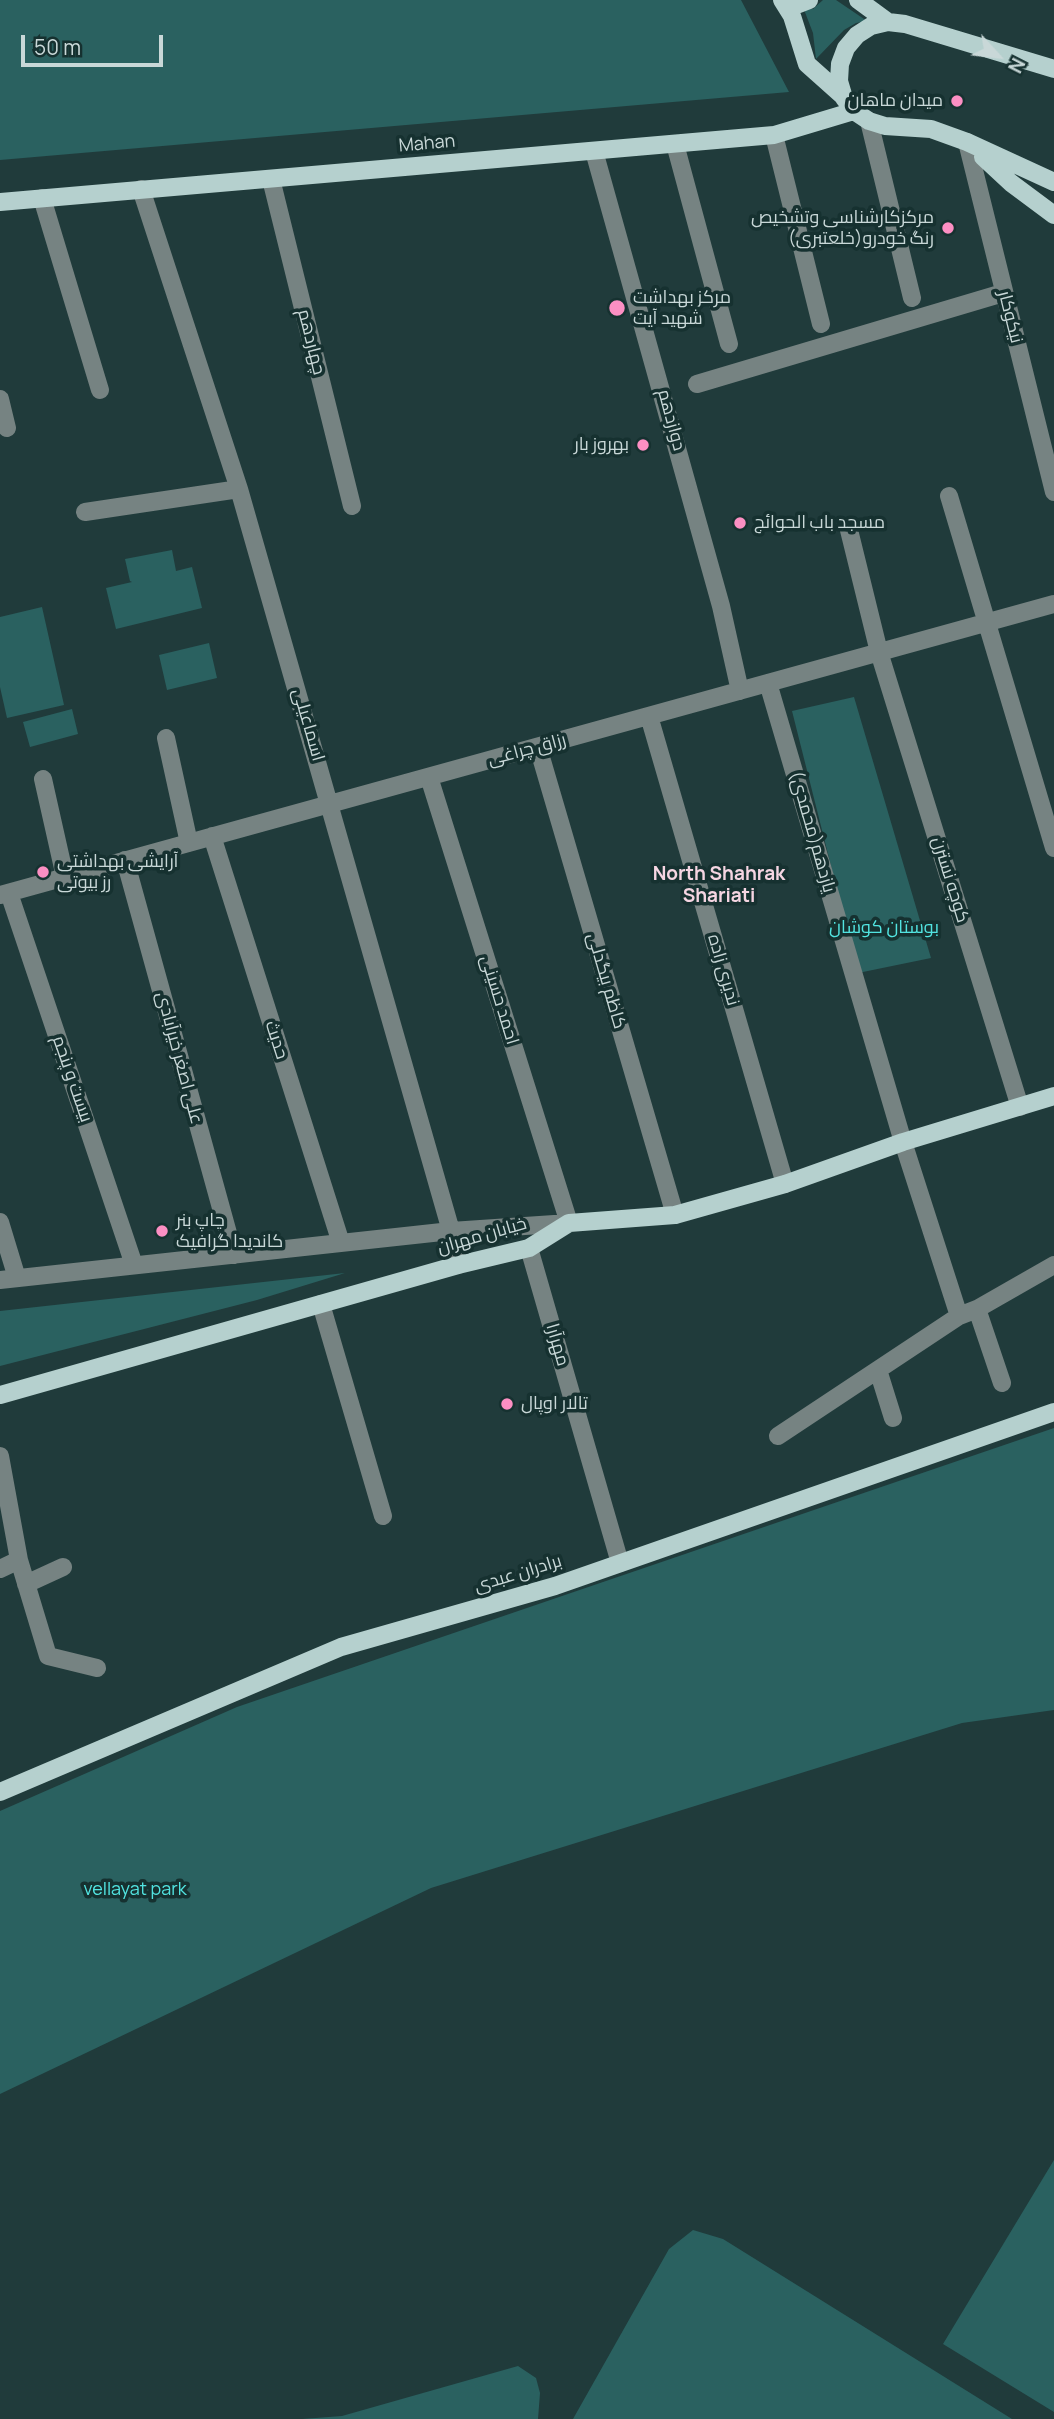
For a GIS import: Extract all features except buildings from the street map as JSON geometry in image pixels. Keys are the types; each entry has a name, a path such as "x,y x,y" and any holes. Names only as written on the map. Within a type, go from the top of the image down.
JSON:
{"main road":[{"path":"784,3 796,5 809,0"},
{"path":"858,0 888,22"},
{"path":"784,3 800,39 807,64 856,110 885,126 931,129 967,142 1054,182"},
{"path":"856,110 839,81 840,64 846,48 857,35 872,26 888,22 905,24 1054,69"},
{"name":"Mahan","path":"0,202 774,135 856,110"},
{"path":"967,142 1012,183 1054,215"},
{"name":"خیابان مهران","path":"0,1395 458,1265 529,1248 569,1223 674,1215 785,1184 903,1142 1054,1096"},
{"name":"برادران عبدی","path":"0,1792 341,1647 555,1586 1054,1412"}],"street":[{"path":"856,110 912,298"},
{"path":"774,135 821,324"},
{"name":"نیکوکار","path":"967,142 1054,492"},
{"path":"675,144 729,344"},
{"name":"دوازدهم","path":"594,151 721,606 740,691"},
{"name":"چهاردهم","path":"271,178 352,506"},
{"name":"اسماعیلی","path":"141,190 239,489 451,1231 458,1265"},
{"path":"41,198 100,390"},
{"path":"697,384 1003,293"},
{"path":"0,399 7,428"},
{"path":"85,512 239,489"},
{"path":"948,496 1054,848"},
{"name":"کوچه نسترن","path":"848,526 879,652 1020,1107"},
{"name":"رزاق چراغی","path":"5,894 1054,604"},
{"name":"یازدهم(محمدی)","path":"768,683 903,1142 959,1315"},
{"name":"ندیری زاده","path":"649,716 785,1184"},
{"path":"166,738 189,843"},
{"name":"کاظم بیگدلی","path":"538,747 674,1215"},
{"name":"احمد حسینی","path":"429,777 569,1223"},
{"path":"43,779 65,877"},
{"name":"حدیث","path":"212,836 341,1243"},
{"name":"علی اصغر خیرآبادی","path":"125,860 234,1255"},
{"name":"بیست و پنجم","path":"5,894 134,1265"},
{"path":"0,1222 8,1279 451,1231 569,1223"},
{"name":"مهرآرا","path":"529,1248 620,1563"},
{"path":"778,1436 959,1315 977,1309 1054,1265"},
{"path":"321,1304 383,1516"},
{"path":"977,1309 1002,1383"},
{"path":"878,1370 893,1418"},
{"path":"0,1456 19,1560 48,1656 97,1668"},
{"path":"0,1569 19,1560"},
{"path":"26,1584 63,1567"}],"green space":[{"path":"0,0 741,0 789,92 0,160"},
{"path":"823,0 836,0 867,21 856,23 844,30 816,59 813,33 803,7 813,9"},
{"path":"172,550 176,571 192,567 202,608 116,629 106,588 132,582 125,559"},
{"path":"42,607 64,705 7,718 0,687 0,617"},
{"path":"209,643 217,678 167,690 159,655"},
{"name":"بوستان کوشان","path":"854,697 931,958 858,973 792,711"},
{"path":"72,709 78,734 30,747 23,722"},
{"path":"345,1273 257,1300 0,1366 0,1311"},
{"name":"vellayat park","path":"1054,1428 1054,1710 962,1723 431,1888 0,2094 0,1811 237,1707"},
{"path":"1054,2160 1054,2412 943,2344"},
{"path":"693,2230 723,2239 1012,2419 573,2419 669,2249"},
{"path":"518,2366 536,2378 540,2393 538,2419 302,2419 342,2416"}],"place":[{"name":"میدان ماهان","path":"957,101"},
{"name":"مرکزکارشناسی وتشخیص رنگ خودرو(خلعتبری)","path":"948,228"},
{"name":"مرکز بهداشت شهید آیت","path":"617,308"},
{"name":"بهروز بار","path":"643,445"},
{"name":"مسجد باب الحوائج","path":"740,523"},
{"name":"آرایشی بهداشتی رز بیوتی","path":"43,872"},
{"name":"چاپ بنر کاندیدا گرافیک","path":"162,1231"},
{"name":"تالار اوپال","path":"507,1404"}],"district":[{"name":"North Shahrak Shariati","path":"719,886"}]}
